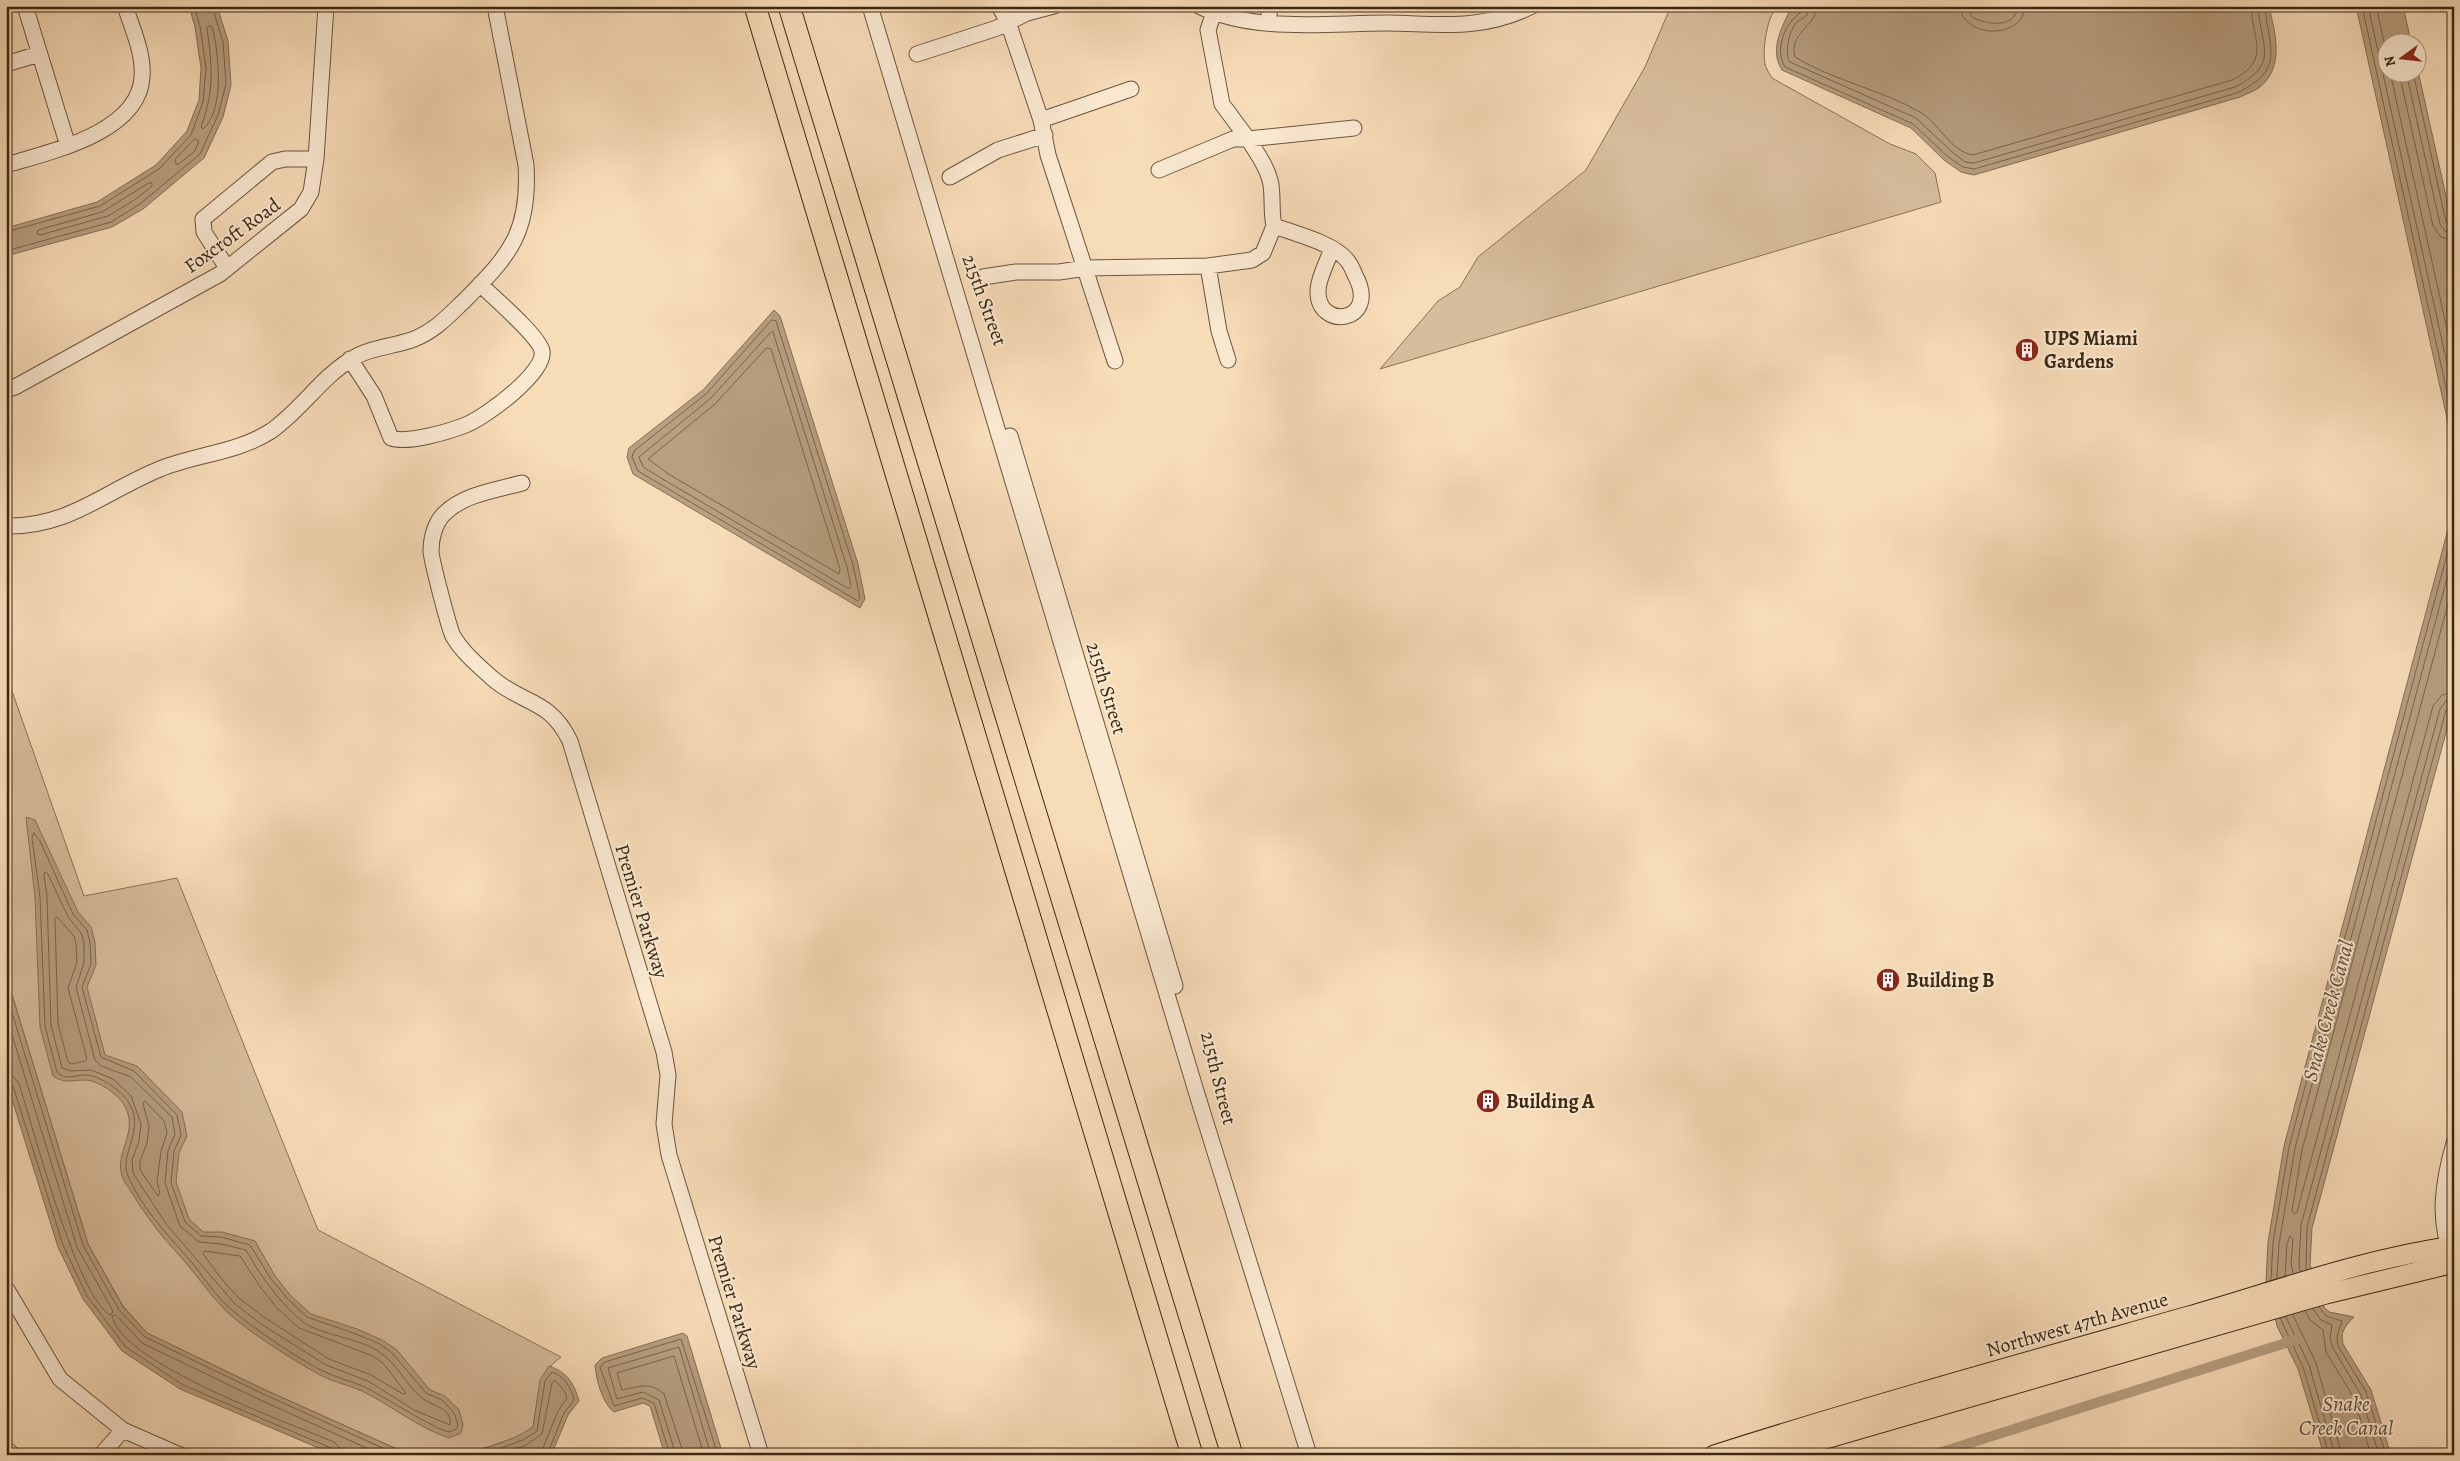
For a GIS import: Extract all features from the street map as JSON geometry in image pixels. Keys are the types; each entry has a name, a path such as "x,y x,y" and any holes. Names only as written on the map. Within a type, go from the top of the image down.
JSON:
{"highway":[{"path":"755,6 1192,1455"},
{"path":"789,6 1232,1455"}],"main road":[{"name":"Northwest 47th Avenue","path":"1770,1455 2323,1285 2452,1253"},
{"name":"Northwest 47th Avenue","path":"1714,1455 1904,1397 2263,1303"}],"street":[{"path":"25,6 68,146"},
{"path":"6,165 68,146 99,133 130,107 139,93 142,63 125,6"},
{"name":"Foxcroft Road","path":"6,390 15,387 227,268 300,209 311,192 316,159 326,6"},
{"path":"6,526 42,523 65,517 84,510 162,468 253,441 272,430 331,374 350,359 365,352 414,339 432,330 499,265 513,245 524,213 527,188 526,165 494,6"},
{"name":"215th Street","path":"870,6 1196,1091 1218,1155 1309,1455"},
{"path":"999,6 1008,22 1041,120 1048,155 1115,361"},
{"path":"916,54 942,47 1027,13 1054,6"},
{"path":"1199,6 1215,10 1236,20 1268,23 1474,23 1516,14 1532,6"},
{"path":"1268,23 1270,6"},
{"path":"982,278 1016,272 1059,272 1086,268 1208,266 1252,260 1263,253 1274,226 1271,210 1271,185 1264,164 1248,138 1222,104 1208,30 1215,10"},
{"path":"6,64 39,54"},
{"path":"1041,120 1130,89"},
{"path":"1159,170 1233,139 1354,128"},
{"path":"950,178 998,150 1045,135"},
{"path":"227,268 204,232 203,219 272,162 285,159 316,159"},
{"path":"1274,226 1332,248"},
{"path":"1208,266 1219,331 1228,360"},
{"path":"350,359 374,396 391,438 398,441 407,441 468,424 506,399 542,360 540,348 536,340 480,284"},
{"name":"Premier Parkway","path":"522,483 474,496 458,503 444,513 433,533 430,553 453,635 466,653 494,679 549,711 561,723 570,741 664,1052 668,1075 664,1124 669,1155 761,1455"},
{"path":"2452,1253 2444,1200 2446,1174 2454,1143"},
{"path":"6,1288 60,1379 123,1430 180,1455"},
{"path":"101,1455 123,1430"},
{"path":"6,1449 13,1455"}],"shaded area":[{"path":"1671,6 1777,6 1770,18 1764,50 1766,66 1772,78 1890,144 1916,154 1935,173 1941,202 1380,369 1438,301 1460,287 1478,257 1586,170 1645,67"},
{"path":"6,674 84,896 177,878 318,1230 561,1357 546,1372 542,1380 533,1427 522,1435 477,1451 424,1455 399,1450 263,1389 147,1333 123,1306 88,1244 6,975"}],"water":[{"path":"189,6 217,6 228,41 231,85 223,117 204,158 143,209 112,227 6,256 6,228 97,202 156,165 187,131 199,100 201,68 195,27"},
{"path":"1839,6 1973,6 1996,12 2009,6 2269,6 2274,27 2275,59 2268,79 2260,87 2240,97 1974,175 1961,172 1944,160 1911,128 1782,70 1778,63 1777,48 1780,34 1789,12 1800,8"},
{"path":"2356,6 2403,6 2409,32 2378,32 2378,82 2420,82 2454,232 2454,464 2450,432"},
{"path":"774,310 780,316 858,564 865,599 860,608 633,474 627,457 629,448 703,390"},
{"name":"Snake Creek Canal","path":"2454,498 2454,703 2312,1228 2310,1265 2324,1307 2329,1312 2354,1317 2344,1329 2342,1336 2343,1344 2371,1390 2391,1455 2324,1455 2298,1369 2277,1326 2266,1281 2268,1242 2284,1146 2451,518"},
{"path":"26,817 35,820 78,912 91,927 95,942 96,965 87,987 105,1055 137,1066 182,1112 187,1136 179,1153 176,1182 189,1219 203,1232 222,1232 255,1241 275,1276 291,1296 311,1314 357,1329 382,1340 397,1350 430,1390 445,1396 459,1410 463,1425 461,1433 449,1438 426,1428 362,1391 320,1375 258,1337 226,1311 148,1218 125,1183 120,1167 129,1123 128,1113 123,1103 111,1091 95,1082 85,1080 65,1081 53,1076 40,1027 35,897"},
{"path":"6,975 88,1244 123,1307 147,1333 263,1389 399,1450 424,1455 335,1455 180,1389 122,1351 83,1299 58,1247 6,1080"},
{"path":"683,1333 687,1336 723,1455 665,1455 650,1406 643,1403 614,1412 606,1403 600,1390 595,1365 602,1358"},
{"path":"549,1366 561,1371 569,1379 579,1401 568,1415 552,1453 548,1455 447,1455 492,1446 513,1438 533,1427 540,1380"}],"waterway":[{"path":"1932,1455 2298,1339"}],"place":[{"name":"UPS Miami Gardens","path":"2027,350"},
{"name":"Building B","path":"1888,980"},
{"name":"Building A","path":"1488,1101"}]}
